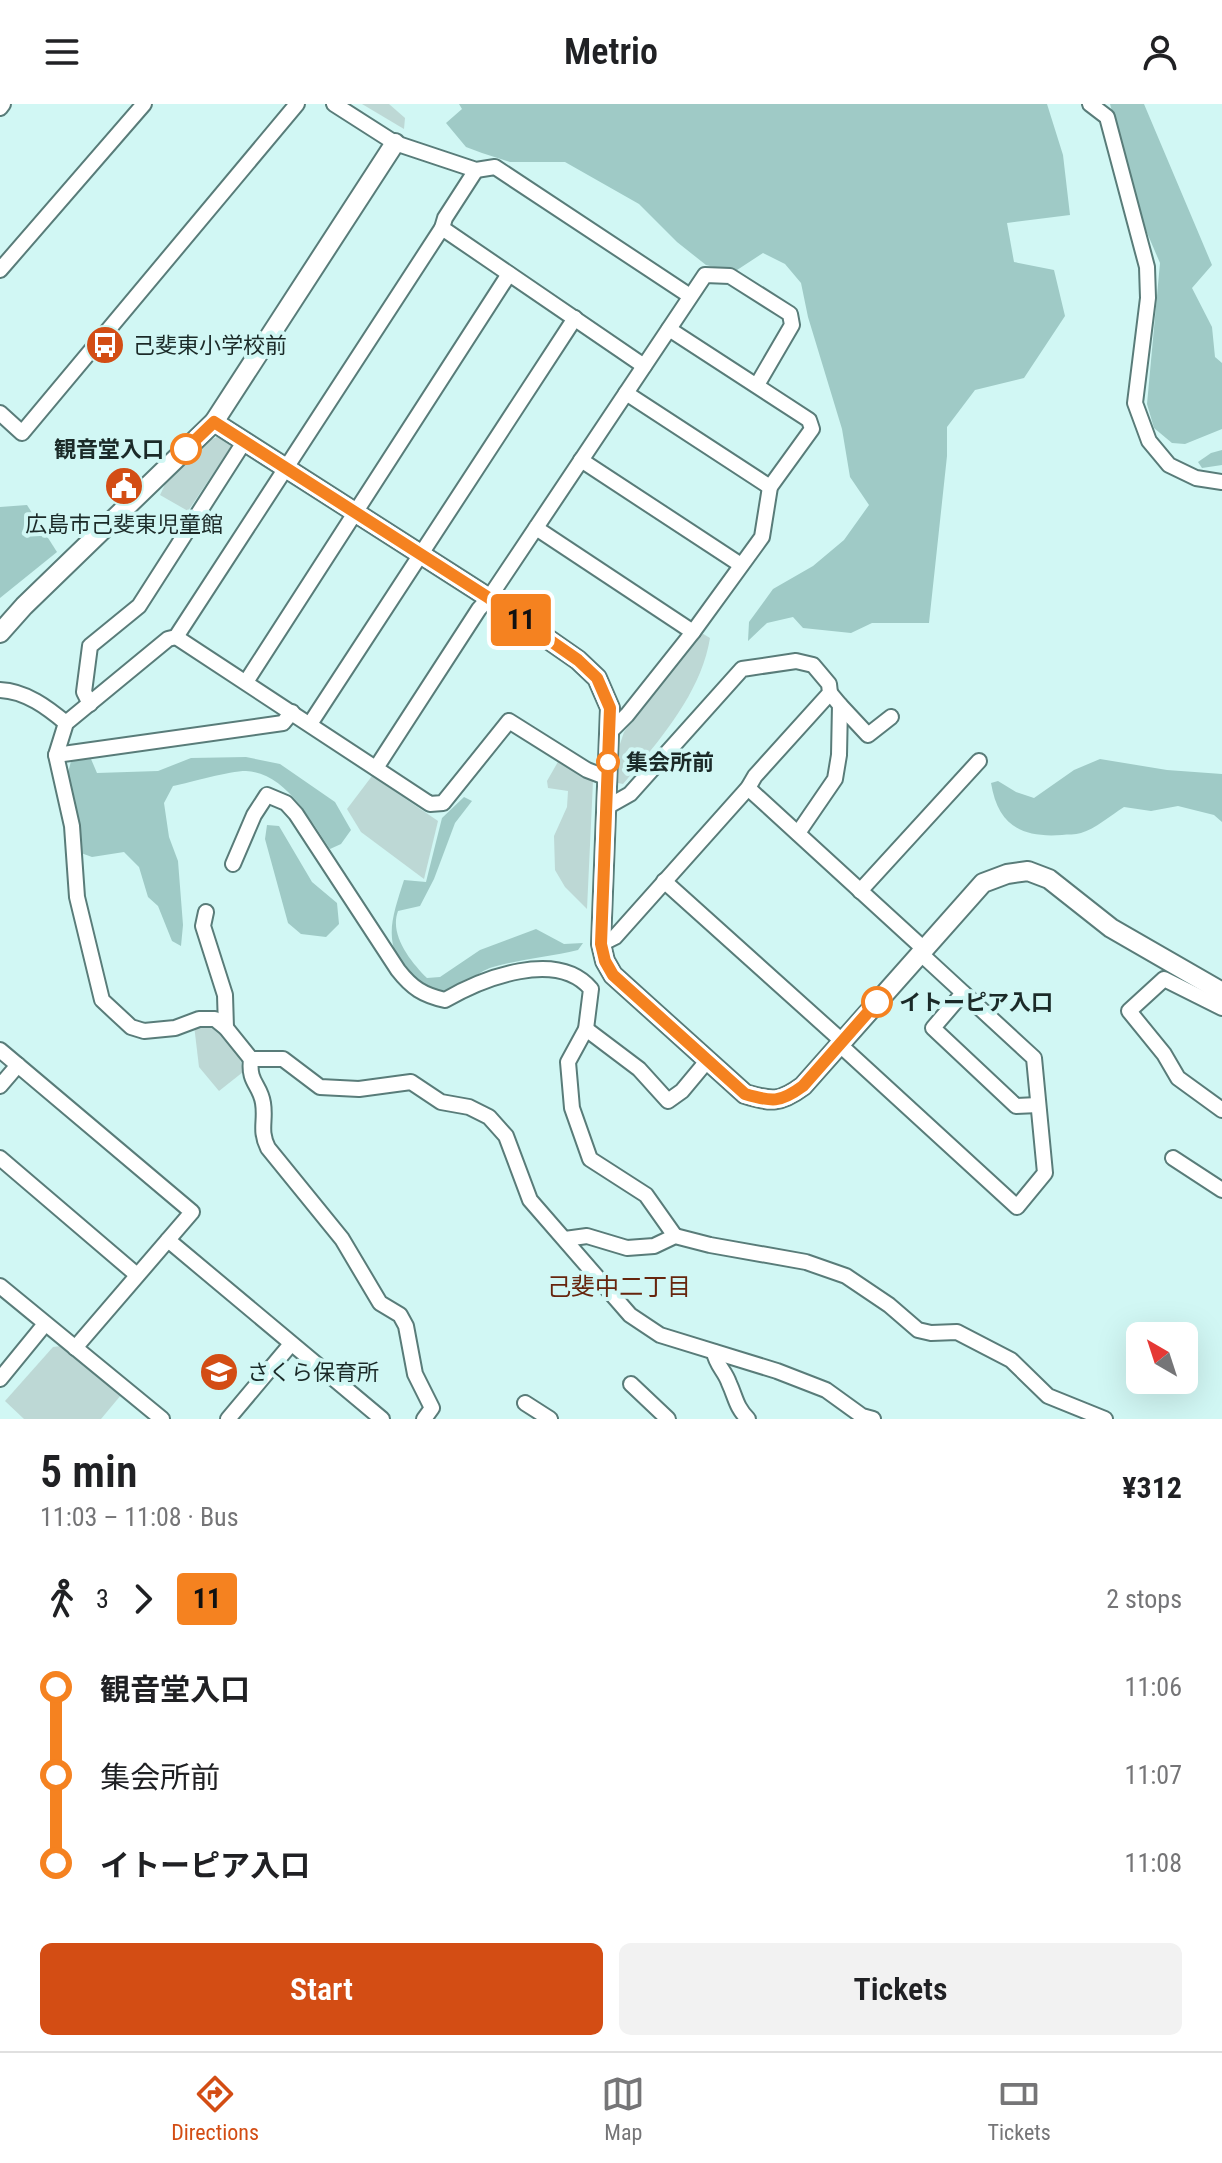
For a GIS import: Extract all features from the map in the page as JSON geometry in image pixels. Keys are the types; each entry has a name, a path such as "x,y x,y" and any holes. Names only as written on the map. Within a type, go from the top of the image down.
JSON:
{"street":[{"path":"0,270 144,104"},
{"path":"0,413 22,433 297,104"},
{"path":"334,104 395,143 476,170 495,167 690,296"},
{"path":"1090,104 1107,117 1147,267 1148,298 1135,403 1149,441 1169,465 1196,478 1222,482"},
{"path":"0,633 214,422 395,143"},
{"path":"424,1419 432,1408 415,1374 406,1326 400,1315 380,1303 342,1239 268,1148 262,1136 263,1101 249,1074 251,1059 215,1019 199,1019 175,1028 144,1031 131,1027 102,1000 77,897 72,826 56,755 66,723 168,639 176,637 442,228 445,218 476,170"},
{"path":"442,228 644,366"},
{"path":"246,682 509,274"},
{"path":"376,768 479,609 705,275 730,276 790,314 792,325 757,385"},
{"path":"310,724 575,318"},
{"path":"610,732 693,632 762,537 770,487 812,429 809,420 669,329"},
{"path":"626,393 770,487"},
{"path":"214,422 489,598 578,660 597,678 610,708 601,944 605,961 613,975 745,1094 779,1101 803,1086 983,883 1007,874 1028,871 1049,879 1111,928 1222,992"},
{"path":"90,704 84,692 90,646 139,606 244,442"},
{"path":"581,460 741,565"},
{"path":"536,528 693,632"},
{"path":"176,637 430,804 443,803 509,721 587,770 608,778"},
{"path":"607,807 630,794 742,669 796,661 813,665 829,684 835,699 839,755 835,779 798,833"},
{"path":"0,690 9,690 36,701 66,723"},
{"path":"835,699 868,735 891,717"},
{"path":"601,944 615,937 748,788 755,776 835,699"},
{"path":"56,755 283,723 292,712"},
{"path":"860,891 979,761"},
{"path":"664,881 1017,1207 1045,1173 1034,1058 748,788"},
{"path":"233,864 254,815 267,795 286,803 296,814 409,985 425,995 445,1000 468,986 504,973 552,969 581,977 591,989 586,1029 568,1062 572,1108 590,1159 646,1195 675,1236"},
{"path":"206,912 203,926 225,995 226,1028"},
{"path":"1222,1008 1164,979 1129,1011 1164,1054 1178,1078 1222,1110"},
{"path":"963,993 933,1028 1016,1106 1038,1105"},
{"path":"586,1029 639,1069 668,1101 682,1091 707,1061"},
{"path":"0,1050 192,1212 75,1348"},
{"path":"251,1059 283,1059 320,1087 359,1089 411,1082 441,1102 469,1107 489,1117 506,1136 530,1200 630,1315 660,1335 777,1371 826,1390 862,1416 873,1419"},
{"path":"0,1086 18,1065"},
{"path":"0,1158 137,1275"},
{"path":"1173,1158 1222,1190"},
{"path":"565,1239 587,1236 627,1248 654,1246 675,1236 806,1262 846,1276 889,1305 918,1330 957,1332 1011,1360 1048,1396 1105,1419"},
{"path":"168,1240 382,1419"},
{"path":"0,1286 162,1419"},
{"path":"0,1379 45,1324"},
{"path":"228,1419 291,1344"},
{"path":"714,1352 715,1363 729,1381 733,1400 748,1419"},
{"path":"631,1384 668,1419"},
{"path":"525,1403 550,1419"}],"shaded area":[{"path":"362,104 389,104 405,118 404,129"},
{"path":"217,437 231,447 188,511 160,495 168,478"},
{"path":"700,632 710,638 698,679 688,698 623,784 618,783 620,744 624,732"},
{"path":"559,760 593,781 587,909 565,887 555,870 554,836 567,807 568,791 548,788 547,781"},
{"path":"372,776 438,821 424,879 361,832 347,809"},
{"path":"214,1023 238,1049 243,1072 219,1091 199,1067 194,1025"},
{"path":"61,1346 121,1395 101,1419 24,1419 5,1401 53,1347"}],"green space":[{"path":"459,104 1047,104 1063,155 1070,215 1007,223 1014,262 1054,270 1065,316 1024,378 975,390 947,427 947,456 929,623 872,623 851,633 803,628 793,617 767,623 748,641 749,622 773,589 813,566 844,540 869,505 850,477 842,429 808,317 801,283 785,264 763,253 734,272 706,265 677,242 639,204 565,162 510,162 466,147 446,123 462,109"},
{"path":"1110,104 1144,104 1212,265 1192,288 1212,327 1215,357 1222,363 1222,429 1185,444 1172,443 1154,428 1147,404 1160,263 1145,228"},
{"path":"1222,450 1222,465 1202,468 1198,462"},
{"path":"27,505 57,552 0,598 0,507"},
{"path":"246,757 280,764 335,802 351,830 341,844 330,849 296,800 273,780 260,774 239,771 173,786 164,803 169,837 178,861 183,925 181,946 172,941 158,906 148,897 139,867 124,852 92,857 81,853 79,822 68,773 71,761 91,759 97,773 158,771 191,758"},
{"path":"1100,759 1167,770 1222,774 1222,822 1214,815 1178,806 1151,811 1124,807 1086,831 1047,835 1023,831 1006,819 999,809 991,783 998,781 1034,798 1074,770"},
{"path":"464,797 472,801 455,823 434,879 420,906 398,911 396,929 399,939 414,964 427,978 440,977 480,950 536,929 564,944 583,943 578,950 493,967 452,990 434,992 416,983 402,966 392,942 393,919 404,880 426,882 442,818"},
{"path":"267,825 279,826 312,882 337,903 339,924 326,937 301,934 288,923 265,839"}],"bus line":[{"name":"11","path":"186,449 214,422 489,598 578,660 597,678 610,708 601,944 605,961 613,975 745,1094 779,1101 792,1095 877,1002"}],"place":[{"name":"己斐東小学校前","path":"105,345"},
{"name":"観音堂入口","path":"186,449"},
{"name":"広島市己斐東児童館","path":"124,486"},
{"name":"集会所前","path":"608,762"},
{"name":"イトーピア入口","path":"877,1002"},
{"name":"さくら保育所","path":"219,1372"}],"district":[{"name":"己斐中二丁目","path":"619,1287"}]}
